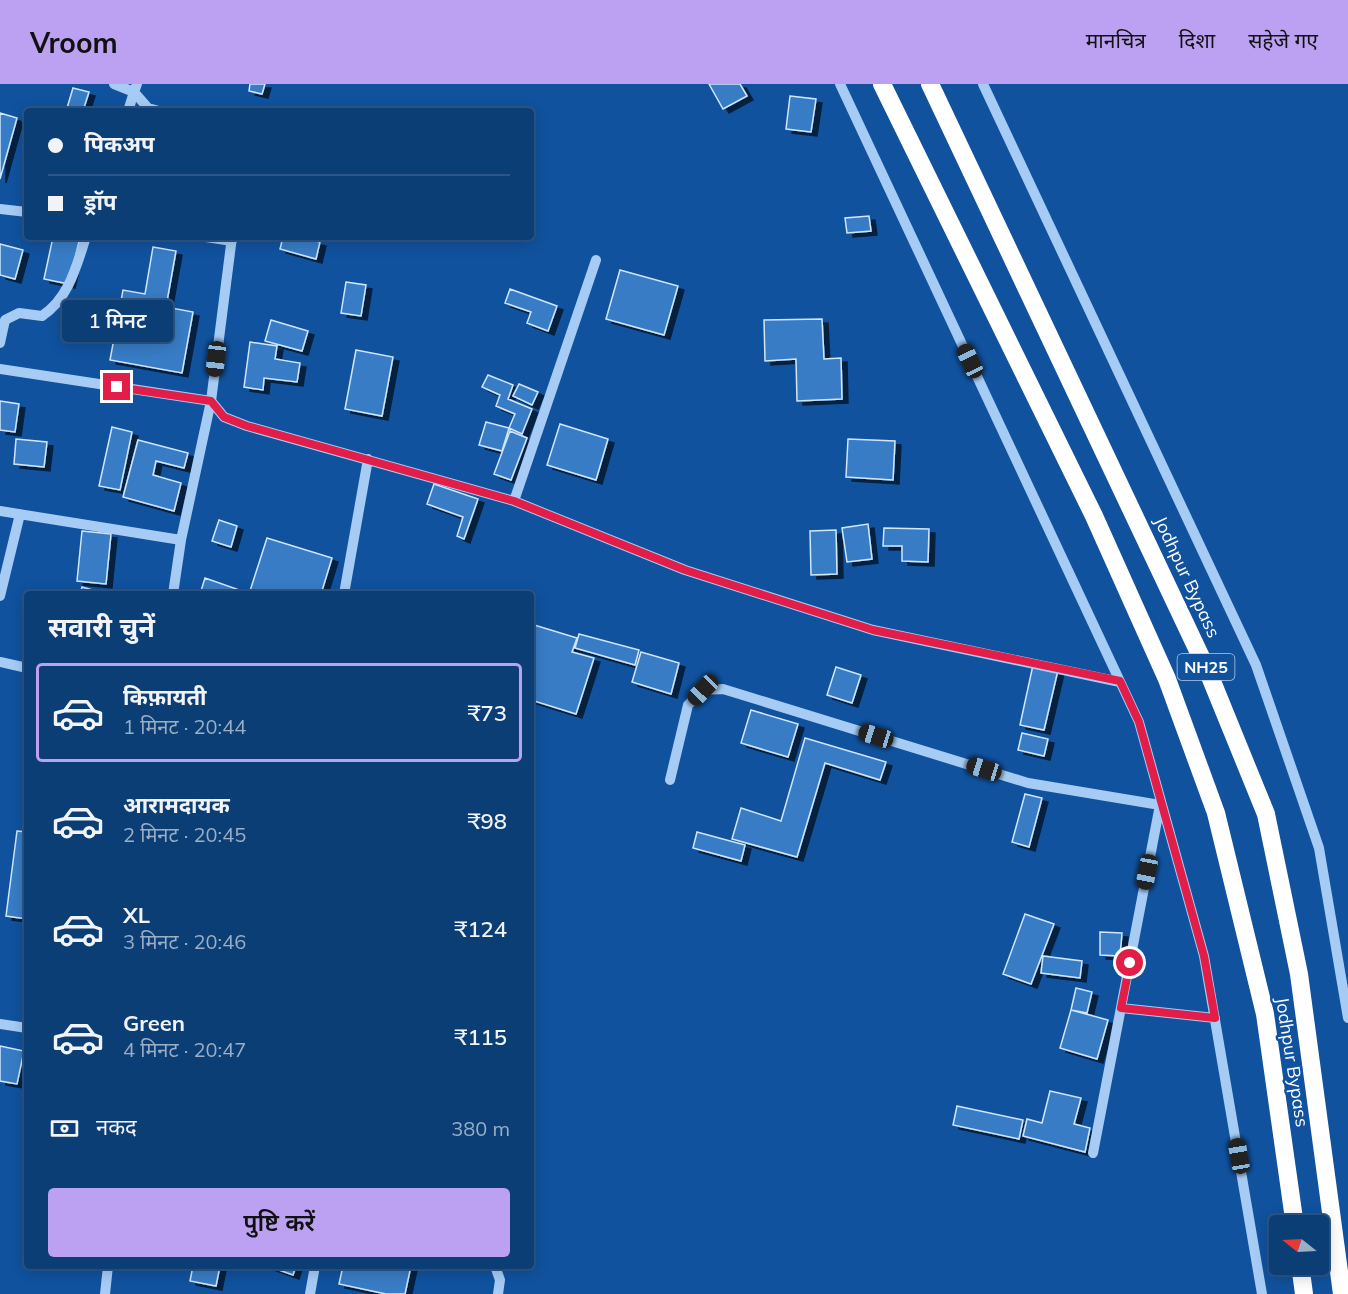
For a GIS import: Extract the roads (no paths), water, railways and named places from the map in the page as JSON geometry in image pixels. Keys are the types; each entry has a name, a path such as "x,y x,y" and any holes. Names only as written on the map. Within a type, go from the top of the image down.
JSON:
{"highway":[{"name":"Jodhpur Bypass","path":"882,84 1094,516 1167,679 1212,802 1265,1014 1293,1215"},
{"name":"Jodhpur Bypass","path":"930,84 1209,674 1266,814 1299,974 1342,1294"},
{"path":"1301,1275 1304,1294"}],"street":[{"path":"114,84 136,88 148,108"},
{"path":"840,84 1120,681 1142,733 1204,956 1262,1294"},
{"path":"983,84 1256,665 1319,848 1345,979 1348,1018"},
{"path":"129,108 136,88"},
{"path":"0,209 24,213"},
{"path":"0,344 5,321 19,313 42,316 50,311 70,286 85,240"},
{"path":"173,591 181,540 211,401 232,240"},
{"path":"514,501 596,260"},
{"path":"0,369 211,401 224,417 239,423 514,501 685,570 873,630 1120,681"},
{"path":"345,591 368,459"},
{"path":"0,511 181,540"},
{"path":"0,596 20,514"},
{"path":"0,663 24,667"},
{"path":"670,780 688,705 703,690 723,689 1028,783 1160,805 1093,1153"},
{"path":"1121,1008 1215,1018"},
{"path":"0,1024 24,1028"},
{"path":"105,1294 108,1269"},
{"path":"310,1294 314,1269"},
{"path":"496,1269 500,1281 498,1294"}]}
